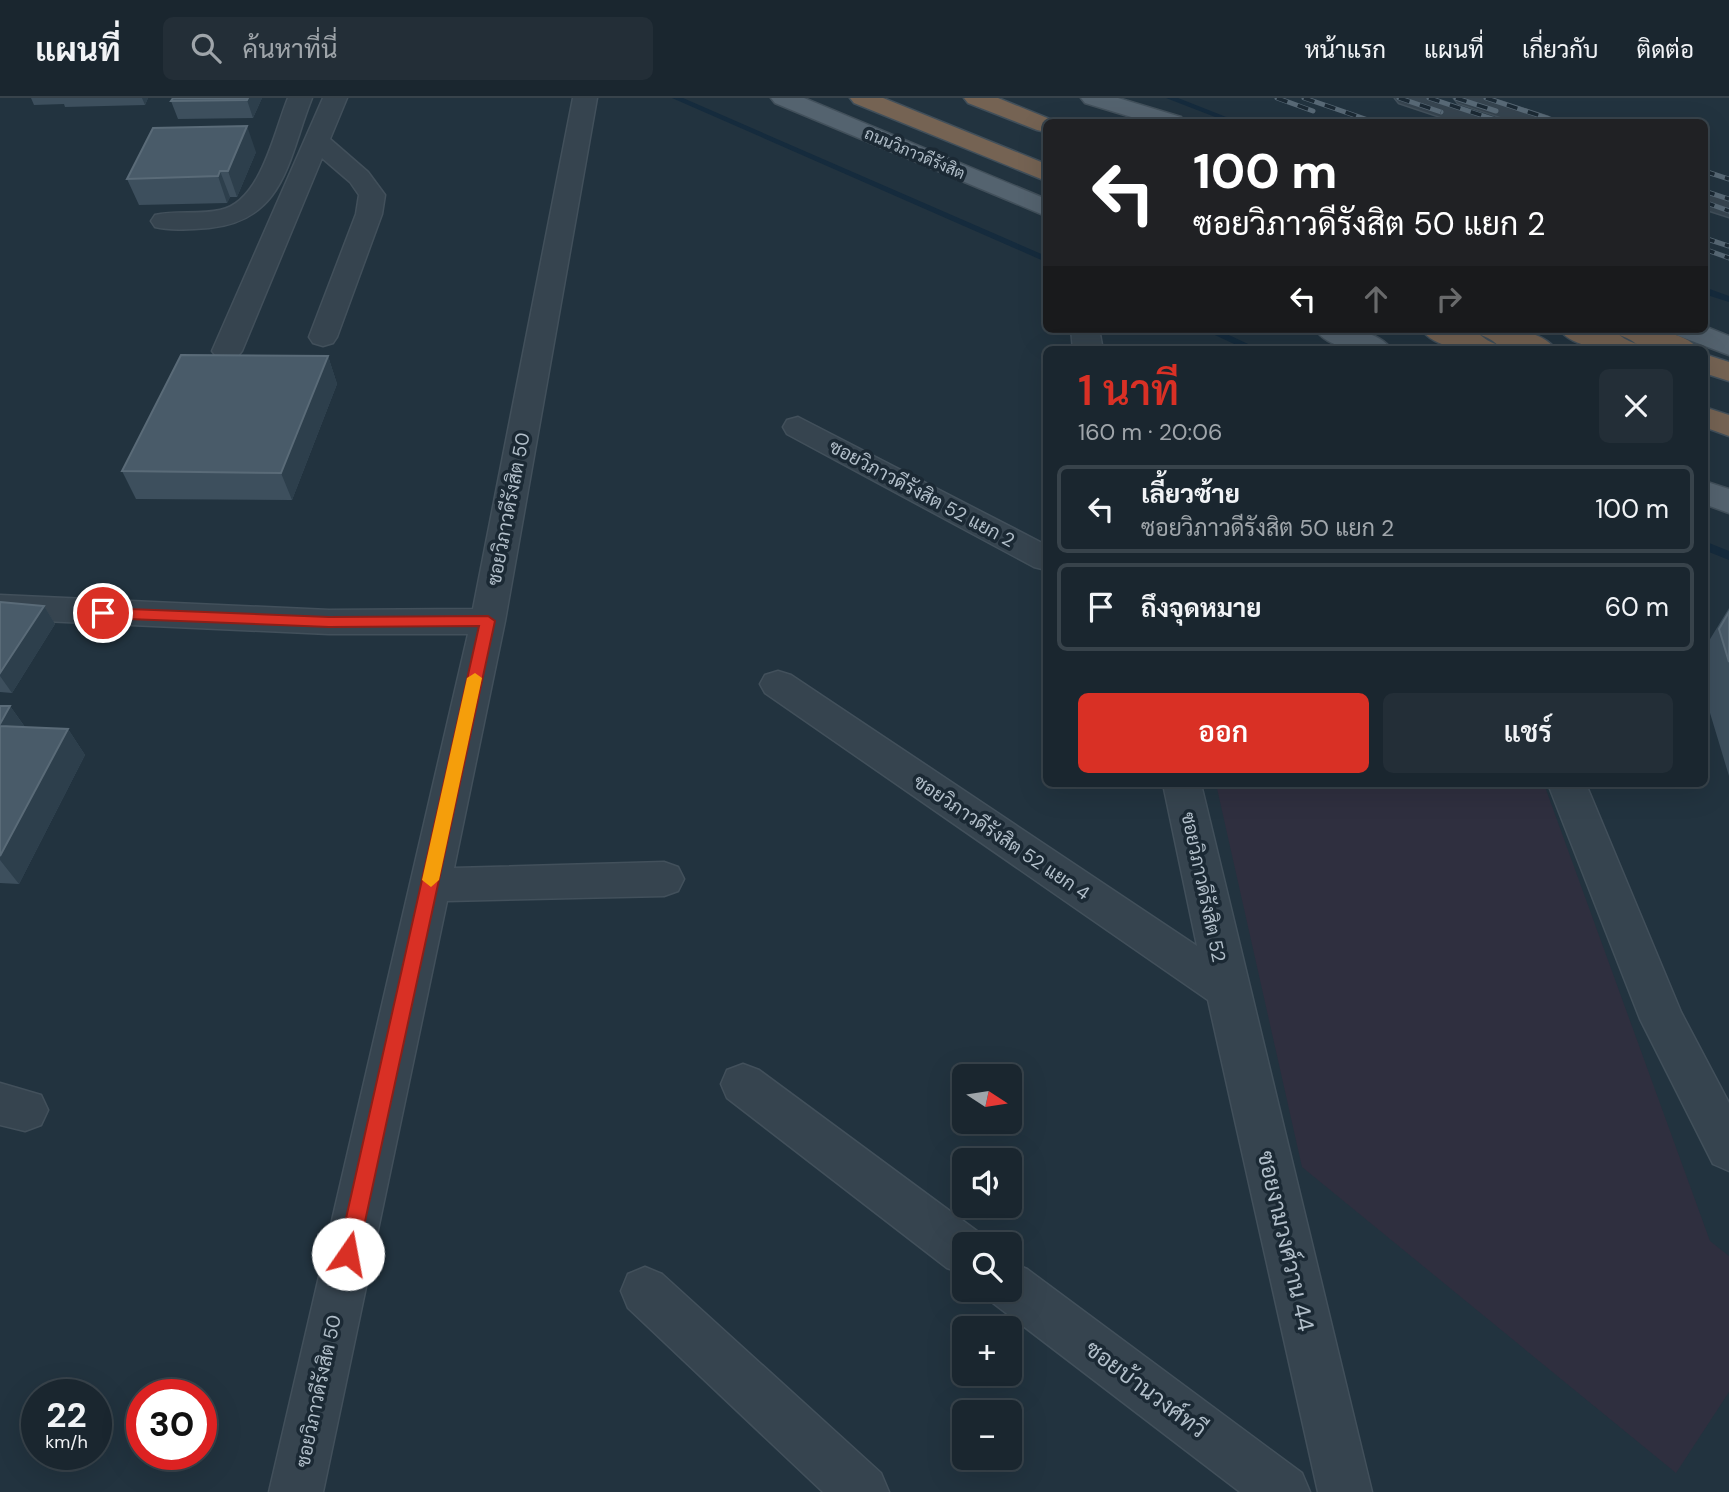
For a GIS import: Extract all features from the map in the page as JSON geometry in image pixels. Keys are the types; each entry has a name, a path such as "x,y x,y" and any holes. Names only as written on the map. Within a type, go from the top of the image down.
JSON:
{"highway":[{"name":"ถนนวิภาวดีรังสิต","path":"862,98 1043,172"},
{"path":"914,98 1043,150"},
{"path":"975,98 1051,119"},
{"path":"1003,98 1055,119"},
{"path":"1014,98 1056,119"},
{"path":"1445,333 1477,346"},
{"path":"1499,333 1531,346"},
{"path":"1583,333 1617,346"},
{"path":"1629,333 1662,346"},
{"path":"1639,333 1673,346"},
{"path":"1708,361 1729,367"},
{"path":"1708,362 1729,372"},
{"path":"1708,382 1729,390"},
{"path":"1708,418 1729,426"},
{"path":"1708,439 1729,447"}],"main road":[{"name":"ถนนวิภาวดีรังสิต","path":"783,98 1043,207"},
{"path":"1081,98 1137,119"},
{"path":"1093,98 1162,119"},
{"path":"1708,320 1729,328"},
{"path":"1338,333 1368,346"},
{"path":"1696,333 1729,346"},
{"path":"1708,493 1729,502"}],"street":[{"path":"164,221 209,220 247,209 261,194 300,98"},
{"path":"227,351 335,98"},
{"name":"ซอยวิภาวดีรังสิต 50","path":"296,1492 488,621 586,98"},
{"path":"1407,98 1469,119"},
{"path":"1466,98 1530,119"},
{"path":"317,140 359,177 372,195 369,214 323,337"},
{"path":"1708,179 1729,186"},
{"path":"1708,202 1729,209"},
{"name":"ซอยวิภาวดีรังสิต 52 แยก 2","path":"798,427 1043,557"},
{"path":"0,607 315,622 488,621"},
{"name":"ซอยวิภาวดีรังสิต 52 แยก 4","path":"778,684 1227,990"},
{"name":"ซอยวิภาวดีรังสิต 52","path":"1183,787 1227,990"},
{"path":"1568,787 1662,1019 1729,1149"},
{"path":"430,885 664,879"},
{"name":"ซอยงามวงศ์วาน 44","path":"1227,990 1345,1492"},
{"path":"743,1084 952,1242"},
{"path":"645,1292 862,1492"},
{"name":"ซอยบ้านวงศ์ทวี","path":"1022,1295 1283,1492"}],"shaded area":[{"path":"1217,787 1545,787 1710,1241 1729,1256 1729,1392 1676,1473 1302,1167"}],"building":[{"path":"173,98 248,98 171,101"},
{"path":"247,126 228,171 220,171 218,176 127,179 153,128"},
{"path":"181,355 328,356 281,473 122,471"},
{"path":"0,602 44,606 0,673"},
{"path":"1729,612 1729,662 1719,629"},
{"path":"0,706 10,706 0,724"},
{"path":"0,726 68,729 0,856"}],"waterway":[{"path":"676,98 1043,258"},
{"path":"1170,98 1227,119"},
{"path":"1708,291 1729,299"},
{"path":"1216,333 1247,346"},
{"path":"1708,547 1729,556"}],"railway":[{"path":"1277,98 1313,111"},
{"path":"1304,98 1365,119"},
{"path":"1399,98 1441,112"},
{"path":"1429,98 1493,119"},
{"path":"1456,98 1496,111"},
{"path":"1486,98 1550,119"},
{"path":"1708,172 1729,179"},
{"path":"1708,192 1729,199"},
{"path":"1708,203 1729,211"},
{"path":"1708,239 1729,246"},
{"path":"1708,250 1729,258"}],"slow traffic":[{"path":"431,880 475,678"}],"route":[{"path":"103,613 329,622 488,621 348,1254"}]}
